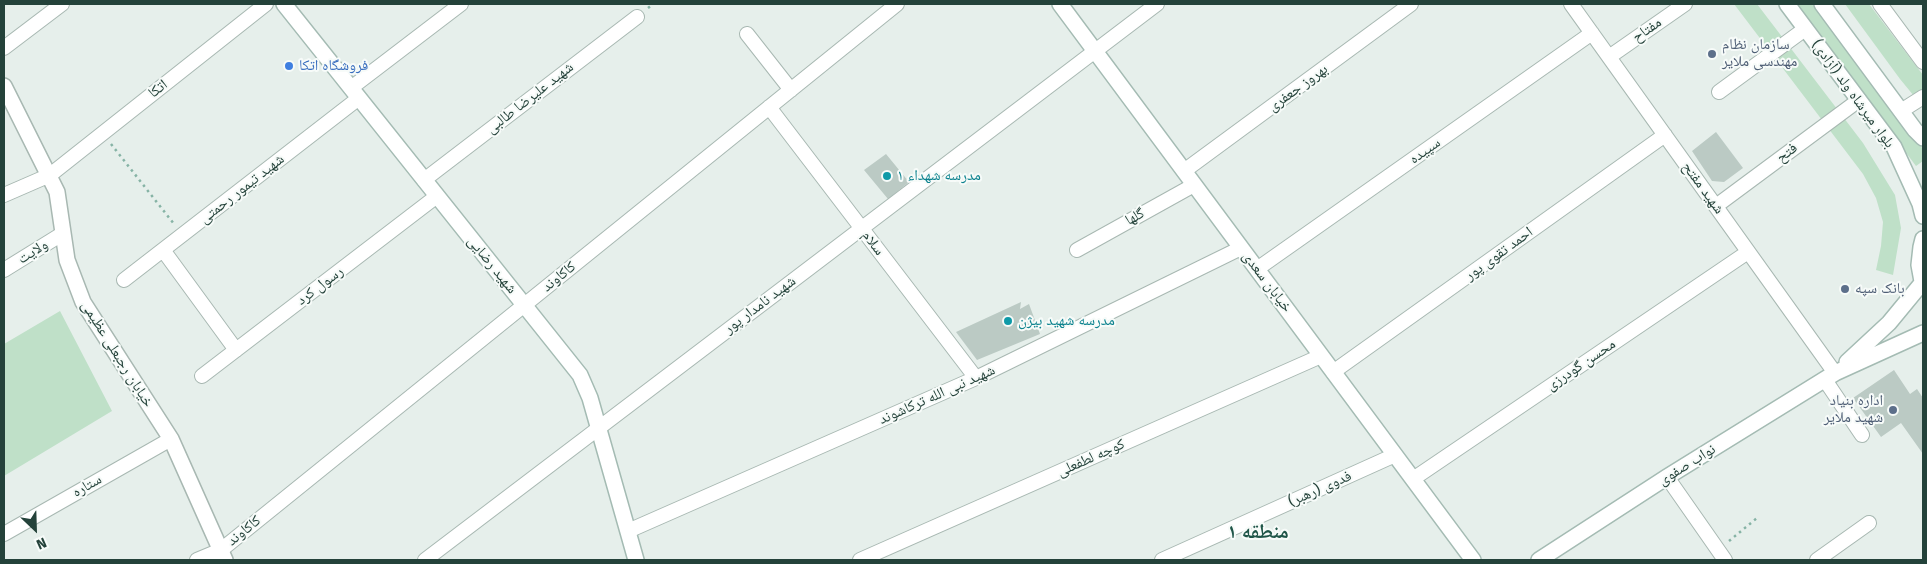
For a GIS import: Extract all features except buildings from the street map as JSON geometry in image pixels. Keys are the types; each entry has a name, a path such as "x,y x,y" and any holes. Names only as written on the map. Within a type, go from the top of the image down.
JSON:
{"main road":[{"name":"شهید رضایی","path":"284,4 580,375 590,398 636,560"},
{"name":"خیابان سعدی","path":"1060,4 1474,560"},
{"name":"بلوار میرشاه ولد (آزادی)","path":"1786,4 1894,147 1920,204 1923,216"},
{"name":"بلوار میرشاه ولد (آزادی)","path":"1822,4 1923,138"},
{"name":"خیابان رجبعلی عظیمی","path":"4,86 57,192 66,260 82,302 171,439 223,555"},
{"path":"1830,376 1889,323 1923,285 1919,265 1920,247 1923,239"},
{"path":"1830,376 1923,333"},
{"name":"نواب صفوی","path":"1540,560 1667,477 1830,376"}],"street":[{"path":"4,48 62,4"},
{"name":"اتکا","path":"50,175 266,4"},
{"name":"شهید تیمور رحمتی","path":"124,280 183,235 461,4"},
{"name":"کاکاوند","path":"197,560 223,555 524,305 898,4"},
{"name":"شهید نامدار پور","path":"426,560 1094,50 1158,4"},
{"name":"شهید مفتح","path":"1571,4 1748,252 1830,376 1862,435"},
{"name":"مفتاح","path":"1609,57 1685,4"},
{"path":"1880,4 1923,62"},
{"name":"بهروز جعفری","path":"1184,171 1403,6"},
{"name":"شهید علیرضا طالبی","path":"424,180 636,16"},
{"path":"1720,92 1806,29"},
{"name":"سپیده","path":"1257,269 1592,33"},
{"path":"747,34 791,90"},
{"path":"1901,111 1923,97"},
{"name":"فتح","path":"1716,206 1858,100"},
{"name":"سلام","path":"769,107 976,378"},
{"name":"احمد تقوی پور","path":"1333,372 1665,135"},
{"path":"4,195 50,175"},
{"name":"گلها","path":"1077,250 1194,185"},
{"name":"رسول کرد","path":"202,376 437,196"},
{"name":"ولایت","path":"4,270 62,234"},
{"name":"شهید نبی الله ترکاشوند","path":"628,531 976,378 1241,248"},
{"path":"163,250 236,350"},
{"name":"محسن گودرزی","path":"1413,479 1748,252"},
{"name":"کوچه لطفعلی","path":"860,560 1321,356"},
{"name":"ستاره","path":"4,534 171,439"},
{"name":"فدوی (رهبر)","path":"1162,560 1395,455"},
{"path":"1667,477 1722,555"},
{"path":"1817,560 1869,523"}],"path":[{"path":"102,133 183,235"},
{"path":"1722,555 1757,518"}],"green space":[{"path":"1734,4 1757,4 1863,143 1895,195 1901,228 1893,275 1876,270 1883,222 1876,198 1863,174"},
{"path":"1794,4 1812,4 1923,149 1923,161 1916,166"},
{"path":"1845,4 1869,4 1923,75 1923,107 1900,79"},
{"path":"60,311 112,411 4,476 4,344"}],"place":[{"name":"سازمان نظام مهندسی ملایر","path":"1712,54"},
{"name":"فروشگاه اتکا","path":"289,66"},
{"name":"مدرسه شهداء ۱","path":"887,176"},
{"name":"بانک سپه","path":"1845,289"},
{"name":"مدرسه شهید بیژن","path":"1008,321"},
{"name":"اداره بنیاد شهید ملایر","path":"1893,410"}],"district":[{"name":"منطقه ۱","path":"1258,532"}]}
